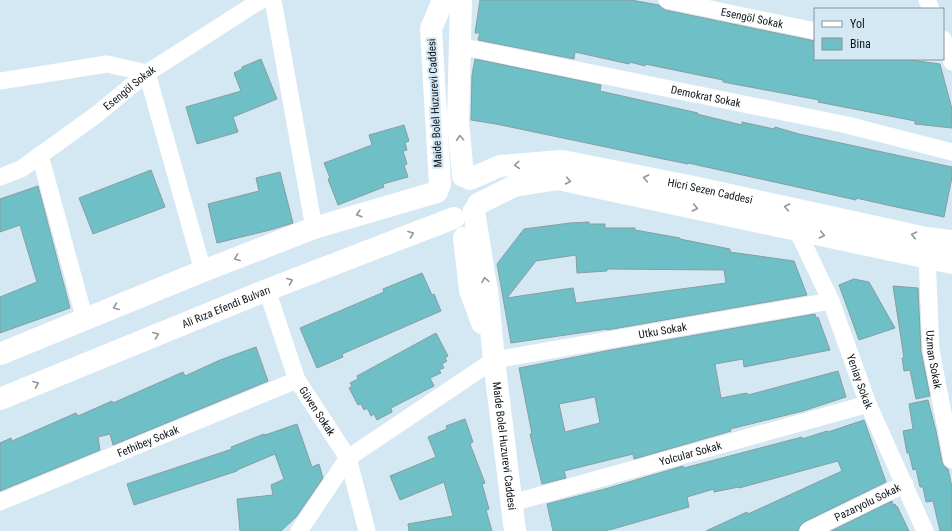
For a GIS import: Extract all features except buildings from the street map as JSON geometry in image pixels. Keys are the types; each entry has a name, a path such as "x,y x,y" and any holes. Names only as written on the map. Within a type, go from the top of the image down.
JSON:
{"main road":[{"name":"Maide Bolel Huzurevi Caddesi","path":"438,188 431,29 444,0"},
{"name":"Maide Bolel Huzurevi Caddesi","path":"461,0 458,121 466,178"},
{"name":"Hicri Sezen Caddesi","path":"466,178 500,166 562,161 689,186 926,238 952,241"},
{"path":"0,354 203,271 314,228 438,188 450,177 466,178 474,184 478,190 479,197 467,213 447,216 438,205 436,198 438,188"},
{"name":"Ali Rıza Efendi Bulvarı","path":"0,399 266,290 467,213 514,186 558,179 952,263"},
{"name":"Maide Bolel Huzurevi Caddesi","path":"467,213 470,290 494,360 515,531"}],"street":[{"name":"Esengöl Sokak","path":"0,177 21,169 96,114 147,73 261,0"},
{"path":"273,0 314,228"},
{"name":"Esengöl Sokak","path":"667,0 814,31"},
{"path":"944,41 952,61"},
{"name":"Demokrat Sokak","path":"459,46 847,125 952,152"},
{"path":"0,81 107,64 147,73 203,271"},
{"path":"40,155 85,320"},
{"name":"Yeniay Sokak","path":"797,230 831,301 868,404 925,531"},
{"name":"Uzman Sokak","path":"928,258 931,350 952,460"},
{"name":"Güven Sokak","path":"266,290 297,380 348,458 367,531"},
{"name":"Utku Sokak","path":"494,360 831,301"},
{"path":"299,531 348,458 494,360"},
{"name":"Fethibey Sokak","path":"0,502 297,380"},
{"name":"Yolcular Sokak","path":"512,503 868,404"},
{"name":"Pazaryolu Sokak","path":"808,531 905,484"}]}
